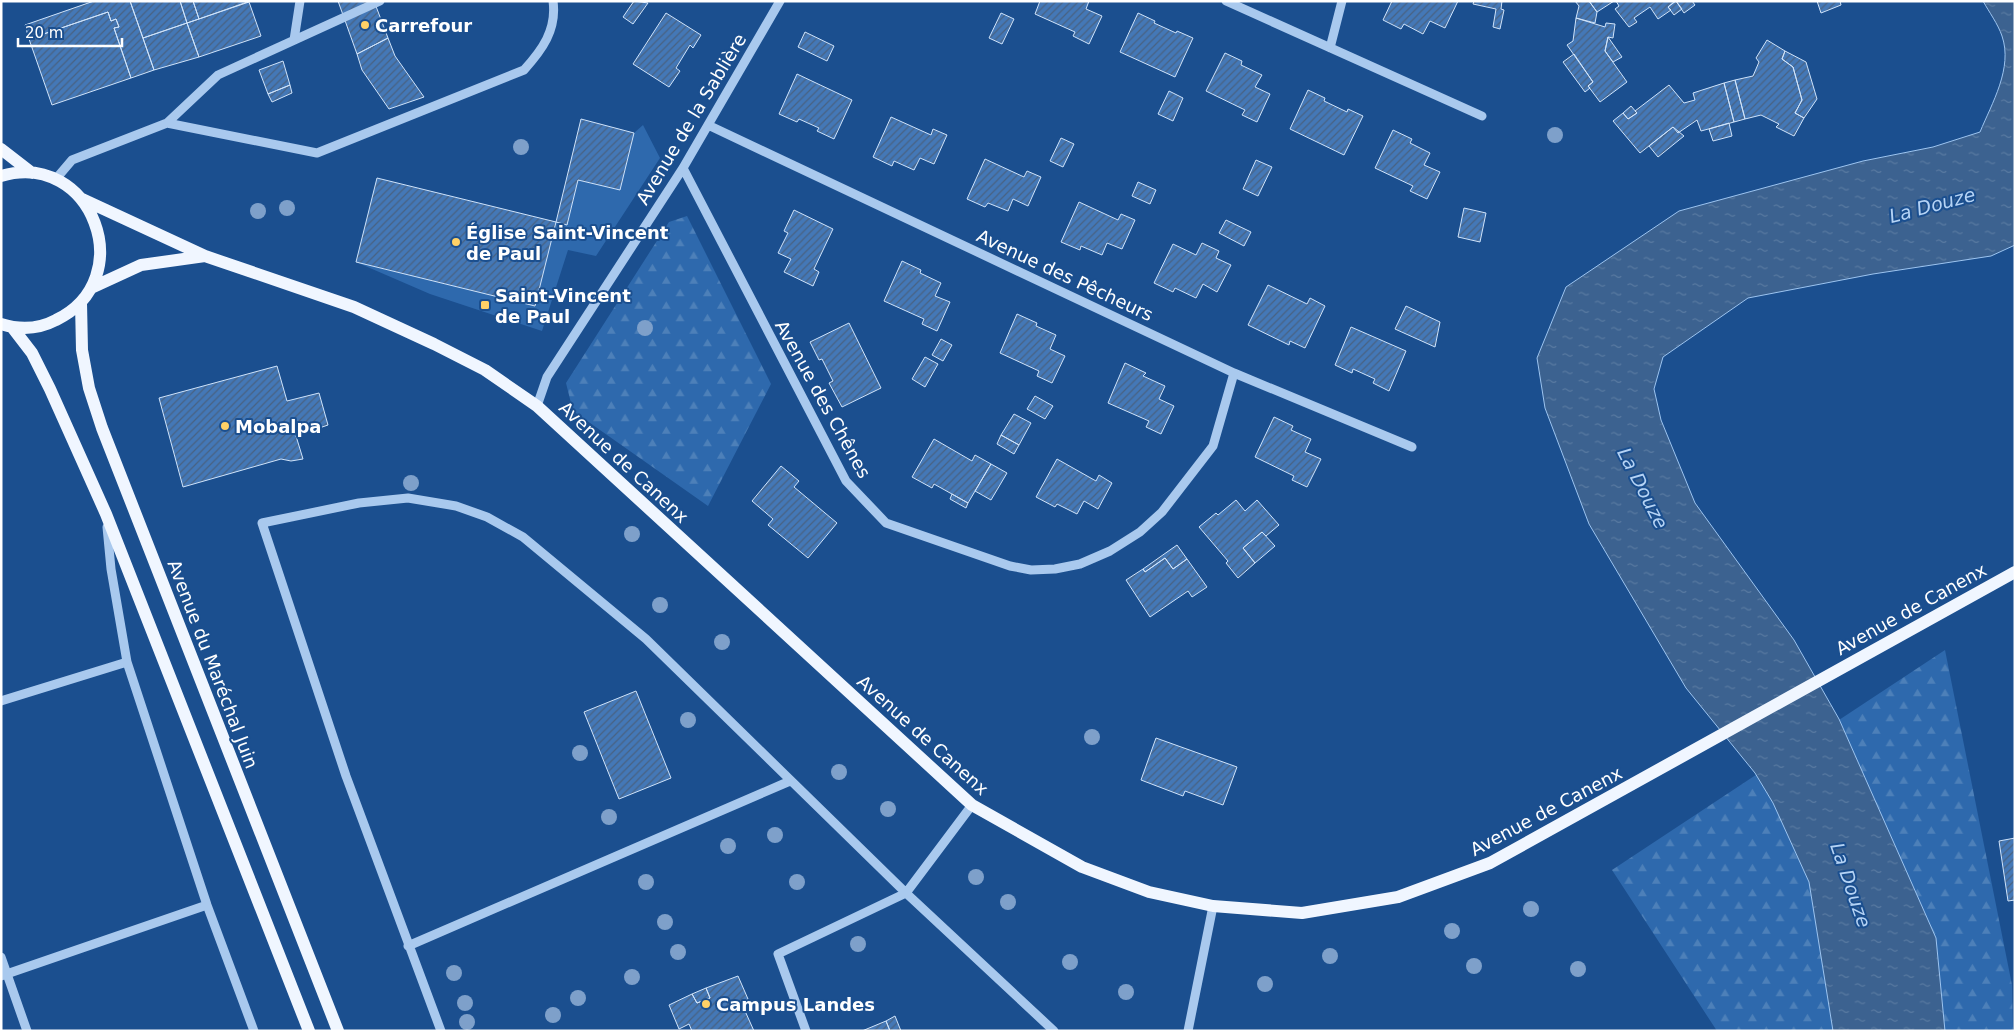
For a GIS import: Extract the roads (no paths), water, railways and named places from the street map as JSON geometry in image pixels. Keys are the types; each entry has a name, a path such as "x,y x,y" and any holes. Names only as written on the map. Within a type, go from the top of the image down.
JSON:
{"main road":[{"path":"1,149 32,173"},
{"path":"1,176 32,173 56,180 70,188 82,199 92,214 99,233 101,251 98,270 91,288 81,304 66,316 49,324 31,328 6,325"},
{"name":"Avenue de Canenx","path":"82,199 205,256 354,307 485,370 537,406 972,806 1082,867 1149,892 1213,906 1302,913 1398,898 1490,863 2015,572"},
{"name":"Avenue de Canenx","path":"91,288 141,265 205,256"},
{"name":"Avenue du Maréchal Juin","path":"81,304 84,359 89,388 102,428 338,1031"},
{"path":"6,325 32,353 47,382 106,514 309,1031"}],"street":[{"path":"294,40 300,1"},
{"path":"56,180 72,160 167,123 218,75 380,1"},
{"path":"167,123 317,153 524,70 546,43 552,22 553,1"},
{"name":"Avenue de la Sablière","path":"537,406 547,377 683,168 780,1"},
{"path":"1226,1 1482,116"},
{"path":"1330,48 1342,1"},
{"name":"Avenue des Pêcheurs","path":"708,125 1234,373 1412,447"},
{"name":"Avenue des Chênes","path":"683,168 846,481 886,523 1010,566 1031,570 1055,569 1080,564 1110,551 1140,532 1162,512 1213,446 1234,373"},
{"path":"440,1031 346,776 262,523 359,503 408,498 456,506 487,517 523,538 646,639 906,893 1054,1031"},
{"path":"106,514 111,569 127,662 207,905 254,1031"},
{"path":"1,700 127,662"},
{"path":"408,946 790,781"},
{"path":"806,1031 778,954 906,893 972,806"},
{"path":"4,975 207,905"},
{"path":"1188,1031 1213,906"},
{"path":"1,957 4,975 26,1031"}],"water":[{"name":"La Douze","path":"1983,1 2015,1 2015,245 1991,256 1873,274 1748,298 1663,357 1654,389 1661,420 1695,503 1794,640 1839,719 1936,938 1945,1031 1833,1031 1809,882 1773,803 1755,773 1686,688 1589,524 1545,408 1537,358 1566,287 1679,211 1863,161 1933,147 1980,132 2000,85 2005,60 2002,36"}],"place":[{"name":"Carrefour","path":"365,25"},
{"name":"Église Saint-Vincent de Paul","path":"456,242"},
{"name":"Saint-Vincent de Paul","path":"485,305"},
{"name":"Mobalpa","path":"225,426"},
{"name":"Campus Landes","path":"706,1004"}]}
